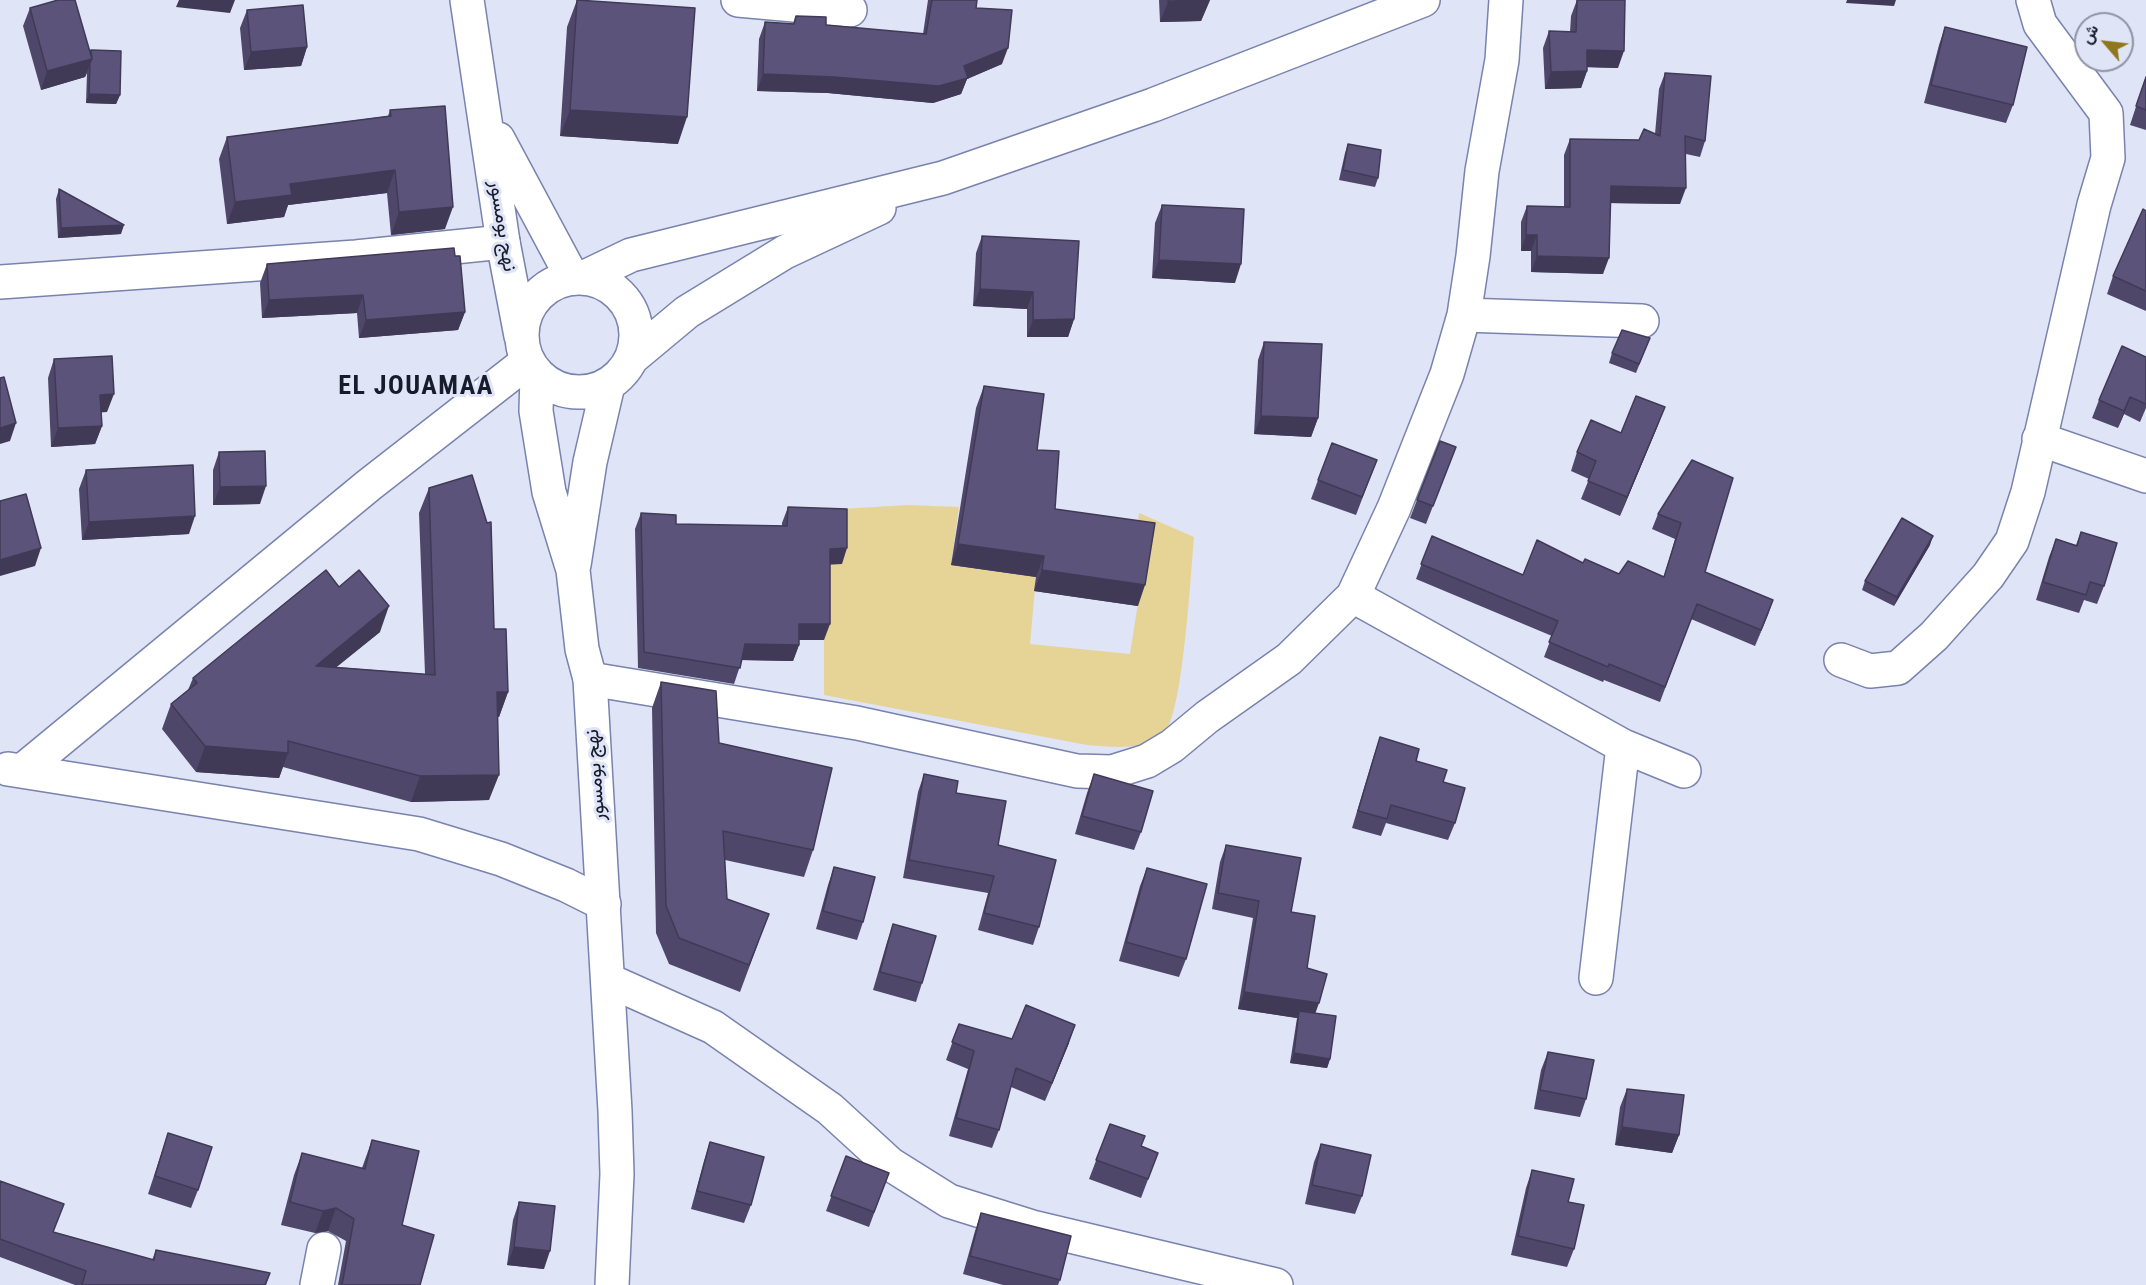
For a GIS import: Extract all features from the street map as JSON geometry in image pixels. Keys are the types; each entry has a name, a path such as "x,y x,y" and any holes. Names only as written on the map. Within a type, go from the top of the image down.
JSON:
{"street":[{"name":"نهج بومسور","path":"467,0 503,242 529,357 549,492 573,570 582,649 590,679 609,981 617,1174 612,1285"},
{"path":"738,0 850,10"},
{"path":"944,178 785,252 687,312 633,357 622,373 608,385 590,391 570,392 552,386 529,357 525,315 536,297 553,284 579,277 631,255 944,178 1154,105 1423,0"},
{"path":"590,679 857,723 1077,771 1112,772 1147,761 1172,746 1207,717 1289,659 1353,596 1394,508 1447,374 1464,315 1482,171 1502,60 1506,0"},
{"path":"1841,660 1870,671 1898,668 1934,636 1980,585 2012,541 2028,492 2108,158 2106,113 2040,24 2033,0"},
{"name":"نهج بومسور","path":"485,115 579,277"},
{"path":"0,282 356,257 503,242"},
{"path":"579,277 606,283 622,296 633,315 637,336 633,357"},
{"path":"1464,315 1642,321"},
{"path":"11,770 529,357"},
{"name":"نهج بومسور","path":"573,570 578,550 590,462 608,385"},
{"path":"2039,440 2146,476"},
{"path":"1353,596 1623,746 1684,771"},
{"path":"1596,978 1623,746"},
{"path":"11,770 419,834 501,859 566,885 604,904"},
{"path":"609,981 712,1027 830,1109 890,1164 949,1201 1032,1227 1276,1285"},
{"path":"317,1285 324,1249"}],"shaded area":[{"path":"908,505 959,507 951,565 1036,577 1030,644 1130,654 1147,545 1135,542 1139,513 1194,537 1177,698 1165,731 1148,742 1128,747 1087,745 824,695 824,510"}],"building":[{"path":"58,0 75,0 92,59 47,71 30,8"},
{"path":"577,0 695,8 687,117 570,110"},
{"path":"932,0 977,0 976,8 1012,10 1008,48 964,66 968,78 939,86 834,77 763,74 765,22 794,24 796,16 826,17 826,25 926,34"},
{"path":"1168,0 1205,0 1168,2"},
{"path":"1577,0 1625,0 1624,51 1587,50 1587,71 1551,72 1549,31 1576,32"},
{"path":"303,5 307,47 251,52 247,10"},
{"path":"1945,27 2027,47 2013,105 1931,85"},
{"path":"91,50 121,51 120,95 89,94"},
{"path":"1665,73 1711,76 1705,141 1685,136 1686,188 1611,186 1609,258 1537,256 1537,235 1526,235 1527,206 1570,207 1570,139 1639,140 1644,129 1660,136"},
{"path":"2146,77 2146,110 2136,106"},
{"path":"445,106 453,207 399,212 395,170 290,184 292,195 235,202 227,137 391,116 390,110"},
{"path":"1348,144 1381,150 1378,178 1343,170"},
{"path":"59,189 124,225 61,228"},
{"path":"1162,205 1244,209 1241,264 1159,260"},
{"path":"2143,209 2146,211 2146,291 2113,276"},
{"path":"982,236 1079,241 1074,319 1033,320 1033,292 980,289"},
{"path":"454,248 455,256 460,256 465,312 366,320 363,295 269,300 267,264"},
{"path":"1622,330 1650,338 1639,364 1612,353"},
{"path":"1264,342 1322,344 1318,418 1261,416"},
{"path":"2122,346 2146,357 2146,404 2130,397 2124,411 2099,400"},
{"path":"112,356 114,394 100,395 102,426 58,428 54,359"},
{"path":"4,377 16,423 0,428 0,378"},
{"path":"984,386 1044,394 1037,450 1059,451 1055,509 1155,523 1145,585 1042,570 1044,556 958,544"},
{"path":"1636,396 1665,407 1627,497 1588,481 1596,461 1577,452 1591,420 1621,433"},
{"path":"1440,441 1456,447 1433,506 1417,500"},
{"path":"1332,443 1377,460 1362,497 1318,480"},
{"path":"265,451 266,486 220,487 219,452"},
{"path":"1692,460 1733,478 1705,572 1773,600 1761,630 1697,604 1665,687 1609,664 1608,667 1549,642 1558,621 1421,564 1432,536 1523,575 1537,540 1583,563 1585,559 1619,574 1628,561 1664,577 1681,523 1658,514"},
{"path":"193,465 195,516 89,522 86,470"},
{"path":"472,475 487,523 491,522 494,629 506,629 508,692 497,692 499,775 420,776 288,741 288,753 205,746 171,704 197,683 193,678 326,570 339,587 359,570 389,606 316,666 435,675 429,488"},
{"path":"26,494 41,548 0,560 0,501"},
{"path":"788,507 847,509 847,548 830,549 830,624 799,624 799,645 745,644 740,668 644,652 641,513 676,515 676,524 787,526"},
{"path":"1902,518 1933,536 1897,597 1865,581"},
{"path":"2081,532 2117,543 2104,586 2090,582 2086,595 2043,582 2056,539 2077,546"},
{"path":"661,682 716,691 719,743 832,768 813,850 723,831 727,899 769,914 749,965 679,938 666,906"},
{"path":"1380,737 1419,749 1416,761 1447,770 1443,782 1465,788 1455,823 1391,805 1387,819 1358,811"},
{"path":"924,774 958,781 956,793 1006,801 998,845 1056,860 1039,927 984,913 994,876 909,860"},
{"path":"1094,774 1153,791 1141,832 1082,816"},
{"path":"1226,845 1301,858 1291,912 1315,916 1307,968 1327,974 1319,1003 1244,992 1259,901 1218,893"},
{"path":"834,867 875,877 863,922 823,911"},
{"path":"1147,868 1207,884 1186,959 1126,942"},
{"path":"893,924 936,936 922,983 880,972"},
{"path":"1026,1005 1075,1025 1052,1083 1016,1068 999,1130 956,1118 974,1051 952,1042 959,1024 1012,1039"},
{"path":"1299,1011 1336,1016 1330,1059 1294,1053"},
{"path":"1548,1052 1594,1060 1586,1099 1540,1090"},
{"path":"1627,1089 1684,1095 1679,1135 1622,1127"},
{"path":"1110,1124 1145,1136 1141,1146 1158,1153 1148,1179 1096,1160"},
{"path":"168,1133 212,1147 198,1190 155,1176"},
{"path":"372,1140 419,1151 402,1225 434,1235 420,1285 342,1285 354,1219 336,1208 323,1211 290,1202 302,1153 365,1169"},
{"path":"710,1142 764,1157 751,1205 697,1191"},
{"path":"1321,1144 1371,1155 1362,1196 1312,1185"},
{"path":"846,1156 889,1173 874,1212 831,1196"},
{"path":"1532,1170 1574,1179 1568,1202 1584,1205 1574,1249 1518,1236"},
{"path":"0,1181 64,1204 53,1232 154,1260 156,1250 270,1273 265,1285 82,1285 86,1271 0,1239"},
{"path":"519,1202 555,1206 550,1251 514,1247"},
{"path":"981,1213 1071,1236 1060,1280 970,1256"}],"district":[{"name":"EL JOUAMAA","path":"416,387"}]}
